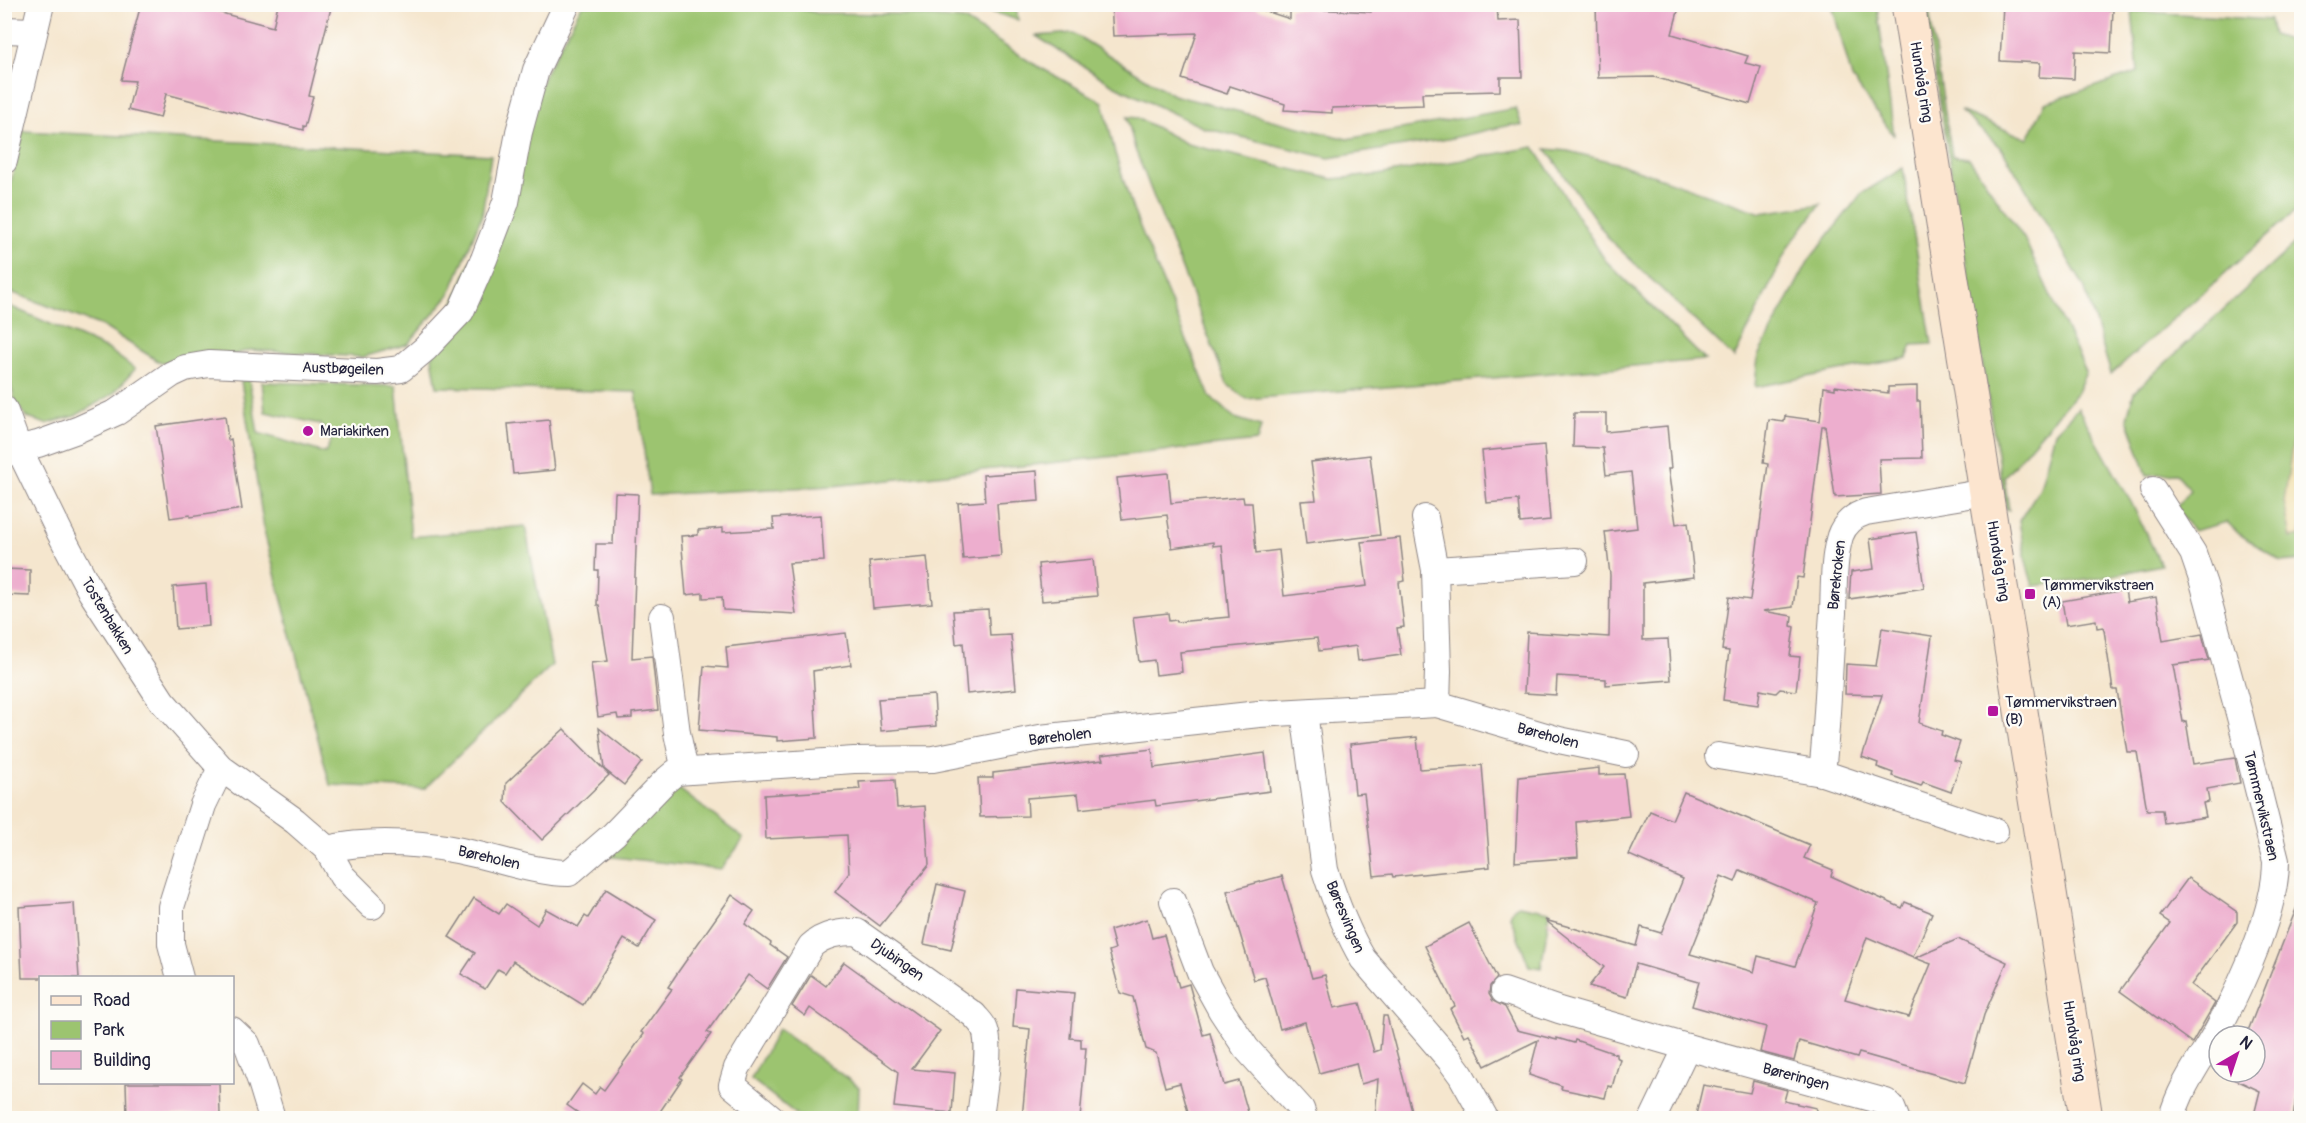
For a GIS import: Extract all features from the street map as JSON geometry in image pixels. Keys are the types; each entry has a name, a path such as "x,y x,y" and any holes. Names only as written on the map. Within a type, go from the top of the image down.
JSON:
{"main road":[{"name":"Hundvåg ring","path":"1908,4 1988,492 2086,1119"}],"street":[{"path":"4,161 41,4"},
{"name":"Austbøgeilen","path":"11,449 38,444 117,412 166,378 185,368 208,364 389,371 400,369 425,349 461,311 488,250 506,202 519,132 536,70 567,4"},
{"path":"4,30 34,31"},
{"name":"Tostenbakken","path":"4,409 11,449 125,646 162,701 221,768 295,821 327,849"},
{"name":"Tømmervikstraen","path":"2153,490 2193,553 2204,585 2276,861 2276,875 2269,911 2257,942 2218,1028 2186,1084 2172,1119"},
{"name":"Børekroken","path":"1822,773 1829,707 1834,578 1841,534 1845,527 1858,514 1866,512 1988,492"},
{"path":"1425,518 1435,570 1437,704"},
{"path":"1435,570 1575,561"},
{"path":"662,617 677,733 685,771"},
{"name":"Børeholen","path":"327,849 358,843 387,843 455,849 542,870 569,873 614,834 676,772 854,760 933,759 1040,738 1259,714 1437,704 1559,740 1626,754"},
{"name":"Børesvingen","path":"1304,712 1325,870 1356,947 1450,1060 1461,1075 1485,1119"},
{"path":"1718,756 1822,773 1995,831"},
{"path":"179,976 171,944 171,907 203,805 221,768"},
{"path":"327,849 342,876 372,906"},
{"path":"1173,901 1200,972 1221,1010 1246,1048 1300,1108 1304,1119"},
{"name":"Djubingen","path":"772,1119 732,1085 737,1068 811,946 828,935 857,932 974,1015 982,1024 987,1042 987,1055 980,1119"},
{"name":"Børeringen","path":"1504,991 1559,1010 1886,1102 1892,1108 1896,1119"},
{"path":"234,1032 247,1044 272,1119"},
{"path":"1653,1119 1687,1047"}],"green space":[{"path":"781,4 817,13 899,14 964,20 1032,63 1103,102 1115,153 1133,210 1210,397 1235,418 1261,426 1257,441 833,486 650,495 636,392 437,387 432,358 545,74 582,5"},
{"path":"969,5 1016,5 1018,20"},
{"path":"1832,5 1877,5 1894,136 1852,78"},
{"path":"1924,5 1928,5 1952,156 1969,158 2024,238 2086,372 2077,392 2004,477 2009,510 2006,509"},
{"path":"2132,11 2270,20 2273,35 2291,41 2301,156 2301,206 2111,374 2084,286 2002,149 1960,111 2028,139 2045,103 2138,72"},
{"path":"1073,33 1173,95 1347,139 1516,108 1522,126 1510,125 1448,139 1329,158 1204,128 1113,85 1036,36"},
{"path":"1127,117 1138,118 1187,144 1332,179 1378,175 1534,147 1605,260 1705,360 1246,399 1227,384 1135,149"},
{"path":"23,131 491,155 482,215 450,294 408,344 363,357 250,350 185,368 158,361 102,326 5,290 5,207"},
{"path":"1546,149 1568,151 1620,164 1761,213 1821,204 1789,246 1734,358 1609,239"},
{"path":"1903,168 1932,344 1912,345 1907,358 1755,387 1758,356 1809,260 1861,194"},
{"path":"2301,238 2301,402 2297,412 2291,537 2301,536 2301,560 2282,562 2239,534 2227,522 2193,531 2175,507 2191,490 2176,473 2147,475 2127,418 2134,392"},
{"path":"5,304 109,350 135,369 113,394 75,416 46,424 28,418 16,404 7,372"},
{"path":"249,379 258,433 325,453 332,438 320,424 265,412 262,382 396,386 411,537 525,526 552,665 424,789 330,785 265,535 241,381"},
{"path":"2078,408 2131,502 2161,565 2096,579 2033,586 2019,521 2040,488 2055,432"},
{"path":"674,785 744,839 721,869 604,856"},
{"path":"1518,905 1550,911 1541,968 1529,966 1510,916"},
{"path":"778,1029 859,1087 858,1118 801,1118 751,1079"}],"sand":[{"path":"2301,402 2301,536 2291,538 2284,502 2297,412"}],"building":[{"path":"141,4 188,4 273,27 278,4 332,4 309,96 313,97 303,130 166,94 160,118 128,110 135,81 121,80"},
{"path":"1111,4 1244,4 1290,19 1290,8 1371,12 1371,4 1497,4 1498,21 1520,20 1522,77 1500,77 1500,91 1422,93 1423,105 1332,108 1332,113 1284,110 1285,104 1230,86 1227,94 1182,79 1197,33 1113,36"},
{"path":"1596,4 1680,4 1672,34 1748,56 1745,63 1761,67 1750,104 1654,77 1598,78"},
{"path":"2003,4 2113,10 2111,53 2075,51 2074,79 2039,77 2040,63 2000,61"},
{"path":"1835,386 1888,393 1888,387 1917,386 1917,401 1920,401 1922,458 1879,459 1881,494 1835,497 1825,426 1822,426 1803,578 1797,577 1793,607 1763,611 1792,616 1791,626 1794,627 1790,656 1800,657 1796,691 1780,689 1776,693 1760,690 1758,705 1723,700 1729,651 1722,650 1729,597 1750,600 1768,464 1763,463 1769,420 1784,422 1785,416 1820,421 1824,387 1835,389"},
{"path":"1574,413 1606,413 1606,432 1667,426 1671,469 1668,469 1676,524 1688,522 1694,577 1643,583 1643,640 1668,639 1671,680 1606,685 1606,679 1557,676 1556,695 1524,693 1527,632 1609,637 1610,575 1605,532 1637,528 1631,472 1606,475 1603,448 1573,447"},
{"path":"225,416 242,509 170,518 156,426"},
{"path":"549,420 555,470 513,474 508,424"},
{"path":"1544,445 1550,520 1520,523 1518,500 1487,503 1482,451"},
{"path":"1370,455 1380,535 1306,544 1301,501 1316,500 1311,462"},
{"path":"1037,471 1039,501 997,504 1001,556 963,559 958,503 985,501 983,475"},
{"path":"1168,473 1171,503 1243,497 1244,503 1252,503 1256,553 1279,550 1284,596 1367,586 1361,542 1400,538 1405,581 1399,582 1404,627 1397,628 1401,655 1358,661 1356,646 1319,651 1317,638 1180,652 1182,672 1156,675 1154,660 1139,662 1133,617 1168,613 1169,621 1176,620 1177,622 1229,617 1222,545 1213,546 1213,542 1172,548 1167,515 1122,520 1117,478"},
{"path":"615,493 638,494 632,658 652,656 658,710 632,713 632,718 618,719 617,714 598,717 591,663 608,661 599,605 597,605 596,544 613,544"},
{"path":"821,515 824,561 789,563 796,614 723,610 722,597 703,598 703,593 686,595 681,536 698,535 698,530 723,528 723,532 774,529 773,518"},
{"path":"1916,532 1924,588 1849,599 1851,572 1874,569 1870,539"},
{"path":"927,557 932,603 873,608 869,562"},
{"path":"1093,559 1097,596 1042,601 1038,564"},
{"path":"4,569 30,570 30,596 4,595"},
{"path":"206,584 209,626 176,629 173,587"},
{"path":"2125,590 2127,602 2156,597 2163,641 2202,634 2209,660 2173,665 2193,764 2235,758 2240,783 2207,789 2209,802 2203,803 2206,817 2164,823 2162,810 2147,810 2137,752 2127,752 2117,690 2113,690 2103,627 2097,628 2096,620 2066,625 2062,601"},
{"path":"988,609 990,636 1011,635 1016,689 967,694 963,643 956,644 953,611"},
{"path":"1882,628 1932,636 1919,723 1942,731 1941,735 1960,742 1954,760 1961,762 1951,792 1923,782 1921,786 1892,776 1893,773 1877,767 1878,763 1862,757 1882,695 1845,694 1846,664 1876,666"},
{"path":"846,633 851,665 813,671 817,738 777,741 777,737 699,730 704,666 728,668 726,647"},
{"path":"934,695 936,726 881,731 878,699"},
{"path":"599,728 642,762 624,785 604,769"},
{"path":"564,729 609,775 542,840 505,802 506,783"},
{"path":"1417,737 1420,769 1482,765 1490,867 1393,877 1392,874 1374,876 1364,793 1355,794 1350,744"},
{"path":"1152,749 1154,768 1265,753 1270,791 1156,806 1155,800 1080,809 1078,794 1027,798 1028,816 980,817 978,778 993,778 993,773 1103,760 1101,755"},
{"path":"1599,768 1599,775 1624,774 1629,816 1576,822 1578,857 1515,862 1519,777"},
{"path":"895,780 897,808 925,806 929,865 880,926 835,892 849,873 847,835 766,839 764,795 860,789 859,782"},
{"path":"1684,792 1810,845 1804,858 1833,870 1831,876 1902,908 1905,902 1932,913 1913,957 1867,937 1845,999 1909,1017 1931,964 1915,958 1958,939 2007,962 1984,1015 1965,1083 1859,1053 1857,1058 1799,1041 1794,1061 1760,1052 1766,1027 1692,1006 1699,982 1636,964 1627,997 1589,986 1604,967 1545,920 1636,946 1641,927 1661,933 1683,879 1629,855 1650,811 1672,820","holes":["1740,870 1818,903 1795,966 1758,956 1754,972 1690,954 1721,876 1735,882"]},
{"path":"1282,876 1312,978 1325,975 1334,1008 1360,1003 1374,1052 1380,1050 1383,1016 1387,1016 1414,1119 1375,1119 1378,1079 1361,1084 1356,1063 1319,1073 1305,1022 1280,1029 1265,977 1254,980 1227,891"},
{"path":"2188,878 2237,912 2237,922 2191,985 2215,1003 2192,1043 2120,991 2170,923 2160,916"},
{"path":"937,884 965,891 951,950 924,944"},
{"path":"606,889 656,920 639,948 624,939 583,1005 513,961 505,973 498,969 485,989 461,974 475,953 449,937 474,898 499,914 506,904 537,925 546,909 578,927 585,916 588,918"},
{"path":"732,895 754,911 745,924 787,957 767,989 748,975 707,1032 711,1034 680,1077 682,1079 655,1119 578,1119 581,1115 567,1105 582,1084 595,1094 600,1087 604,1090 644,1034 641,1032 672,989 668,987"},
{"path":"2300,899 2301,1075 2293,1119 2253,1119 2260,1091 2245,1084 2267,1084 2267,1024 2251,1024"},
{"path":"74,903 79,976 22,978 19,907"},
{"path":"1147,919 1152,938 1164,935 1179,987 1189,984 1203,1035 1210,1033 1224,1085 1239,1081 1250,1119 1190,1119 1180,1083 1165,1087 1156,1053 1146,1049 1133,997 1120,993 1109,951 1115,949 1110,930"},
{"path":"1469,923 1497,978 1490,986 1489,994 1493,1001 1505,1007 1517,1030 1574,1043 1575,1040 1616,1054 1616,1057 1620,1059 1612,1087 1608,1086 1605,1098 1561,1089 1562,1086 1529,1075 1538,1040 1485,1066 1469,1034 1464,1036 1450,1009 1455,1006 1425,946"},
{"path":"844,962 940,1031 912,1069 955,1073 952,1113 894,1107 898,1072 810,1008 805,1016 792,1006 811,975 826,986"},
{"path":"1016,988 1074,993 1070,1038 1081,1039 1081,1048 1086,1048 1080,1119 1022,1119 1030,1029 1013,1027"},
{"path":"1753,1081 1787,1090 1784,1101 1816,1108 1815,1119 1695,1119 1703,1085 1750,1093"},
{"path":"126,1084 219,1084 220,1114 127,1116"}],"place":[{"name":"Mariakirken","path":"308,431"},
{"name":"Tømmervikstraen (A)","path":"2030,594"},
{"name":"Tømmervikstraen (B)","path":"1993,711"}]}
